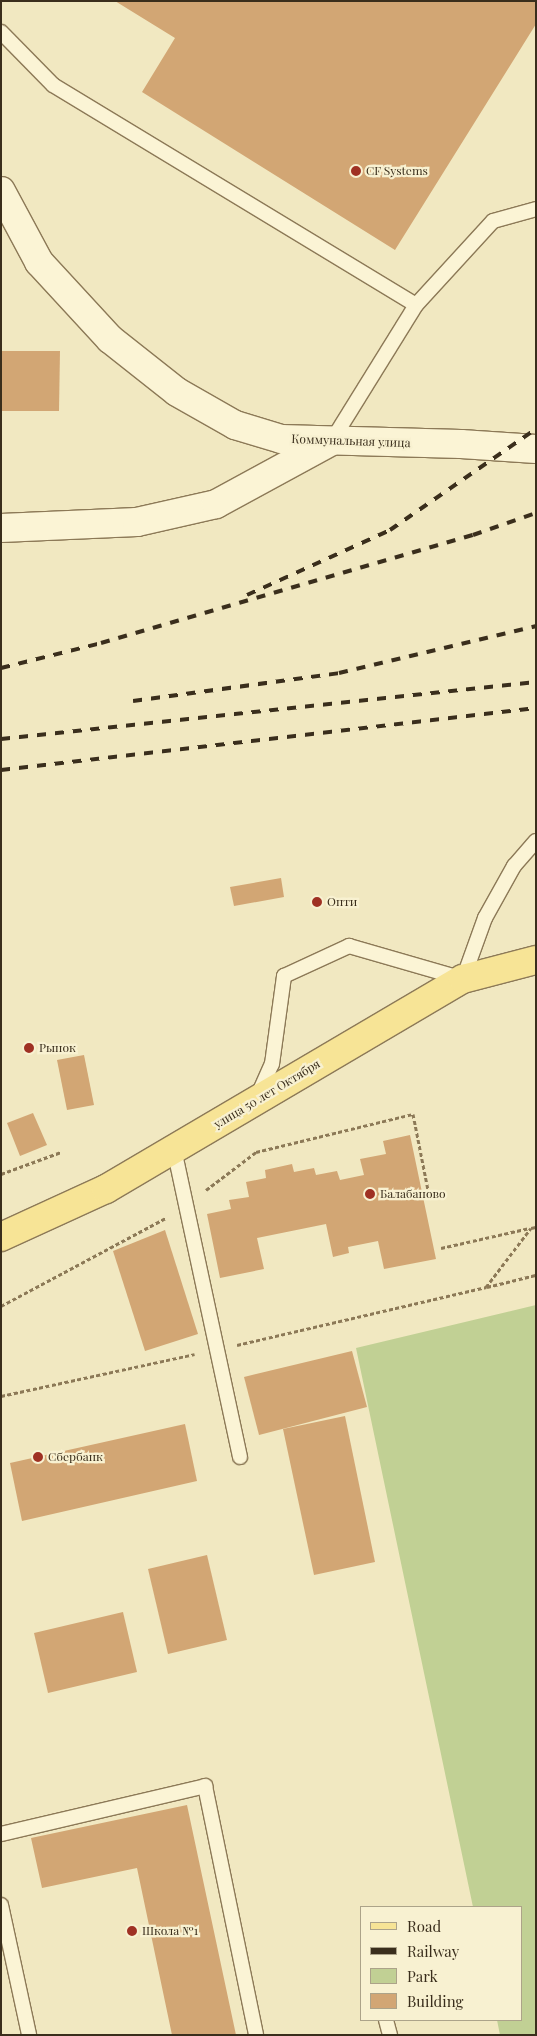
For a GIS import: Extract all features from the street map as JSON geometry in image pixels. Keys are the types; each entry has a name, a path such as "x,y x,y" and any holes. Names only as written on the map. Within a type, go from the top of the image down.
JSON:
{"main road":[{"name":"улица 50 лет Октября","path":"1,1237 106,1189 463,979 536,960"}],"street":[{"name":"Коммунальная улица","path":"1,191 39,262 110,339 177,392 235,425 281,439 330,442 461,444 536,449"},
{"path":"1,528 137,522 216,504 330,442"}],"lane":[{"path":"1,32 53,85 416,306"},
{"path":"330,442 416,306 493,221 536,209"},
{"path":"256,1100 272,1064 284,976 349,946 463,979 485,918 514,866 536,842"},
{"path":"174,1149 240,1457"},
{"path":"1,1834 205,1786 256,2035"},
{"path":"1,1906 29,2035"},
{"path":"386,2021 390,2035"}],"path":[{"path":"1,1306 186,1205 256,1152 413,1114 429,1195"},
{"path":"1,1174 61,1152"},
{"path":"486,1287 534,1227"},
{"path":"441,1248 534,1227"},
{"path":"1,1396 217,1350 536,1275"}],"green space":[{"path":"536,1305 536,2035 500,2035 497,2021 522,2021 522,1906 473,1906 356,1348"}],"building":[{"name":"CF Systems","path":"115,1 536,1 536,24 395,250 142,92 175,38"},
{"path":"1,351 60,351 59,411 1,411"},
{"path":"281,878 284,897 234,906 230,887"},
{"path":"84,1055 94,1105 67,1110 57,1060"},
{"path":"33,1113 47,1145 20,1156 7,1123"},
{"path":"410,1135 436,1259 384,1269 378,1241 348,1247 349,1253 333,1257 326,1224 257,1238 264,1269 220,1278 207,1214 231,1209 229,1200 249,1197 246,1182 266,1178 265,1170 292,1164 294,1172 314,1168 316,1175 337,1171 340,1180 364,1175 360,1159 386,1154 383,1141"},
{"path":"165,1230 198,1334 145,1351 113,1251"},
{"path":"352,1351 367,1407 259,1435 244,1377"},
{"path":"345,1416 375,1562 314,1575 283,1429"},
{"path":"185,1424 197,1481 22,1521 10,1463"},
{"path":"207,1555 227,1640 168,1654 148,1569"},
{"path":"123,1612 137,1672 48,1693 34,1633"},
{"path":"187,1805 236,2035 172,2035 137,1868 42,1888 31,1838"}],"railway":[{"path":"247,595 390,530 536,429"},
{"path":"1,668 101,643 473,535 536,513"},
{"path":"133,701 339,673 536,626"},
{"path":"1,739 536,682"},
{"path":"1,770 536,708"}],"place":[{"name":"CF Systems","path":"356,171"},
{"name":"Опти","path":"317,902"},
{"name":"Рынок","path":"29,1048"},
{"name":"Балабаново","path":"370,1194"},
{"name":"Сбербанк","path":"38,1457"},
{"name":"Школа №1","path":"132,1931"}]}
